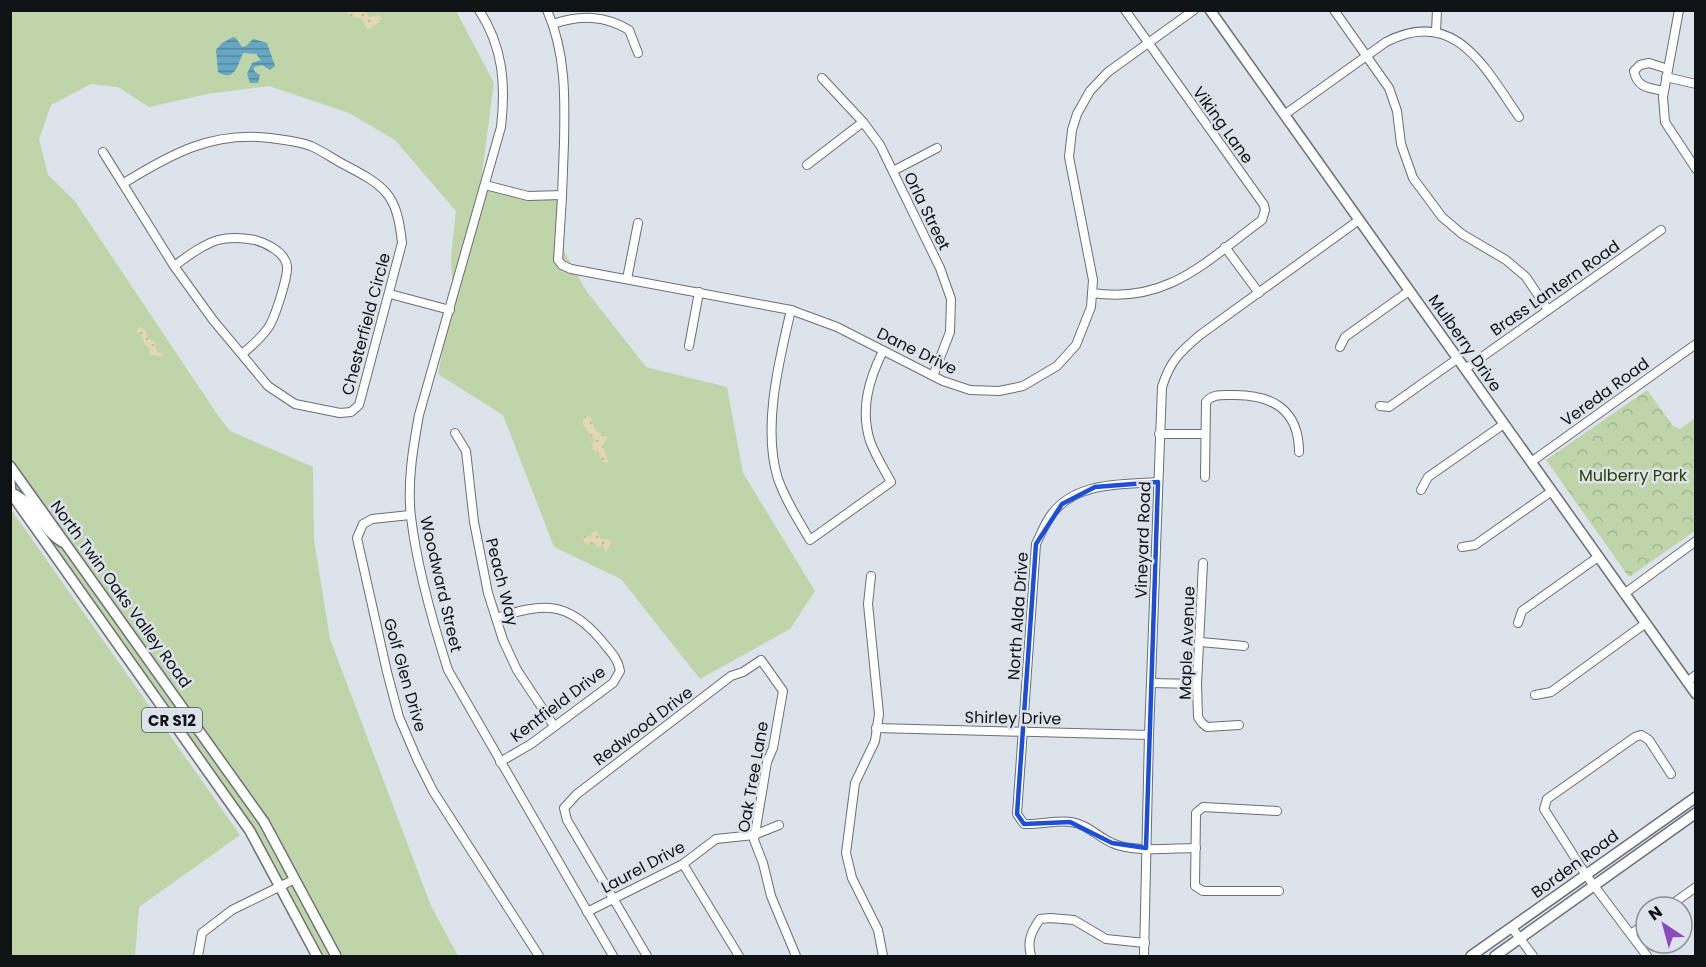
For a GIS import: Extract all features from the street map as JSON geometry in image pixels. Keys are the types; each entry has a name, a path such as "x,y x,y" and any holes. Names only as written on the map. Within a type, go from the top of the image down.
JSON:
{"main road":[{"name":"Mulberry Drive","path":"1210,10 1695,694"},
{"name":"North Twin Oaks Valley Road","path":"10,466 264,822 336,957"},
{"path":"10,481 11,493 24,499 51,536 67,545"},
{"name":"North Twin Oaks Valley Road","path":"11,493 250,831 317,957"},
{"name":"Borden Road","path":"1471,957 1695,797"},
{"name":"Borden Road","path":"1495,957 1695,813"}],"street":[{"name":"Woodward Street","path":"479,10 495,43 504,81 505,97 501,127 419,415 411,458 410,515 436,632 448,669 613,957"},
{"path":"485,184 528,196 562,195 565,101 563,67 553,24 547,10"},
{"name":"Viking Lane","path":"1092,293 1128,296 1160,289 1182,278 1262,220 1265,210 1264,205 1125,10"},
{"name":"Dane Drive","path":"562,195 558,260 562,265 571,269 791,310 837,327 933,376 969,390 999,391 1023,386 1057,366 1076,345 1091,307 1093,280 1069,157 1072,130 1090,91 1108,72 1194,10"},
{"path":"1334,10 1389,88 1397,111 1401,144 1413,178 1442,217 1461,234 1506,260 1526,277 1548,310"},
{"path":"1437,10 1437,32"},
{"path":"1679,10 1664,91 1665,122 1695,169"},
{"path":"553,24 570,18 605,19 629,30 638,53"},
{"path":"1284,115 1366,56 1400,35 1417,31 1437,32 1454,38 1479,60 1519,117"},
{"path":"1664,91 1642,86 1636,81 1634,71 1640,65 1649,63 1695,84"},
{"name":"Orla Street","path":"822,78 863,122 880,146 940,268 951,299 950,332 933,376"},
{"path":"807,165 863,122"},
{"name":"Chesterfield Circle","path":"103,152 174,266 213,320 268,386 295,404 340,413 351,412 358,405 402,243 399,216 391,200 372,179 310,146 261,137 214,140 186,148 162,159 124,183"},
{"path":"893,171 937,148"},
{"name":"Vineyard Road","path":"1144,957 1149,735 1162,387 1173,361 1200,335 1359,220"},
{"path":"627,279 638,223"},
{"name":"Brass Lantern Road","path":"1465,369 1661,230"},
{"path":"174,266 198,249 218,240 230,238 250,239 265,243 281,255 287,266 278,307 270,326 258,341 242,354"},
{"path":"1225,247 1259,293"},
{"path":"1340,347 1345,337 1409,291"},
{"path":"689,346 699,292"},
{"path":"390,294 450,310"},
{"path":"791,310 777,370 772,452 778,478 791,510 810,540 891,482 870,440 866,410 867,389 883,351"},
{"name":"Vereda Road","path":"1531,462 1695,344"},
{"path":"1380,406 1389,407 1457,359"},
{"path":"1205,477 1206,402 1215,395 1253,394 1276,402 1293,421 1299,437 1299,452"},
{"path":"1420,490 1428,477 1504,424"},
{"name":"Peach Way","path":"455,433 466,451 474,522 488,593 503,640 517,670 555,726"},
{"path":"1159,434 1205,434"},
{"name":"North Alda Drive","path":"1146,848 1126,848 1112,843 1084,825 1070,822 1024,824 1017,814 1036,544 1051,515 1062,504 1084,490 1095,487 1158,482"},
{"path":"1462,546 1475,545 1551,491"},
{"name":"Golf Glen Drive","path":"410,515 372,519 363,524 357,538 399,717 433,791 539,957"},
{"path":"1624,594 1695,541"},
{"path":"1518,623 1522,611 1598,557"},
{"name":"Maple Avenue","path":"1203,563 1201,642 1197,684 1198,717 1207,727 1239,725"},
{"path":"871,576 868,604 879,714 875,741 855,783 846,853 852,878 878,930 883,957"},
{"name":"Kentfield Drive","path":"496,618 522,610 551,607 567,611 588,625 618,661 620,671 613,683 531,744 500,762"},
{"path":"1535,695 1551,692 1646,623"},
{"path":"1201,642 1244,646"},
{"name":"Oak Tree Lane","path":"744,672 761,660 783,691 754,835 771,896 796,957"},
{"name":"Redwood Drive","path":"612,899 567,820 564,808 577,794 731,676 744,672"},
{"path":"1687,682 1695,675"},
{"path":"1151,683 1197,684"},
{"name":"Shirley Drive","path":"876,728 1149,735"},
{"path":"1647,957 1586,874 1545,814 1544,809 1547,799 1641,735 1649,740 1671,774"},
{"path":"1277,811 1203,807 1196,813 1195,886 1203,891 1279,891"},
{"name":"Laurel Drive","path":"587,912 683,864 716,839 754,835 779,825"},
{"path":"1146,848 1196,848"},
{"path":"683,864 739,957"},
{"path":"198,957 202,933 232,910 295,879"},
{"path":"612,899 647,957"},
{"path":"1031,957 1028,947 1032,931 1040,919 1074,920 1106,939 1145,943"},
{"path":"1512,928 1533,957"}],"highlighted area":[{"path":"1158,482 1146,848 1112,843 1070,822 1024,824 1017,814 1036,544 1062,504 1095,487"}],"green space":[{"path":"10,11 456,11 494,83 477,211 485,185 521,194 562,196 561,246 587,292 646,367 727,387 743,473 815,591 790,629 700,679 621,579 554,547 503,415 438,374 453,297 451,257 456,211 395,140 349,113 269,86 207,94 149,107 118,87 91,84 51,105 39,139 48,175 74,200 217,414 230,431 313,467 314,540 330,639 431,906 458,956 323,956 250,830 11,502"},
{"name":"Mulberry Park","path":"1647,390 1673,426 1680,429 1695,418 1695,531 1629,577 1546,460"},
{"path":"10,508 240,835 139,907 135,956 11,956"}],"sand":[{"path":"346,11 365,11 369,17 379,15 383,20 367,30 362,19 348,15"},
{"path":"140,327 145,330 148,338 155,342 156,350 163,354 162,357 149,354 150,348 144,344 143,338 137,332"},
{"path":"585,416 591,417 595,430 607,437 602,446 608,460 607,463 602,462 599,454 591,449 594,439 584,426"},
{"path":"596,531 601,539 608,539 611,542 607,551 604,550 603,544 597,548 595,542 587,545 583,539 584,536 591,537 592,532"}],"water":[{"path":"233,37 242,47 253,39 267,43 275,66 270,70 262,65 254,67 254,71 260,75 258,83 250,83 247,74 252,63 261,60 256,54 243,53 232,74 224,75 218,72 216,50 222,43"}]}
